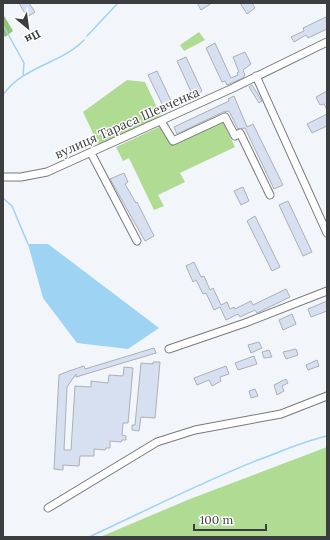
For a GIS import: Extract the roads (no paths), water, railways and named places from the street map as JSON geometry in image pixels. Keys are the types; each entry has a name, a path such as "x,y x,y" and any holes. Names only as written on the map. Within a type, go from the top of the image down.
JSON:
{"street":[{"name":"вулиця Тараса Шевченка","path":"3,178 21,177 47,172 161,121 327,42"},
{"path":"256,76 327,233"},
{"path":"161,121 173,141 225,117 235,136 240,133 270,195"},
{"path":"91,153 137,241"},
{"path":"170,350 327,291"},
{"path":"48,508 157,442 195,430 281,414 327,396"}],"water":[{"path":"28,244 48,244 159,328 128,349 77,343 43,298"}],"waterway":[{"path":"87,36 118,3"},
{"path":"3,25 24,63 23,76"},
{"path":"3,95 11,85 31,71 64,55 84,40"},
{"path":"3,198 12,206 28,244"},
{"path":"89,537 236,469 301,444 327,436"}]}
